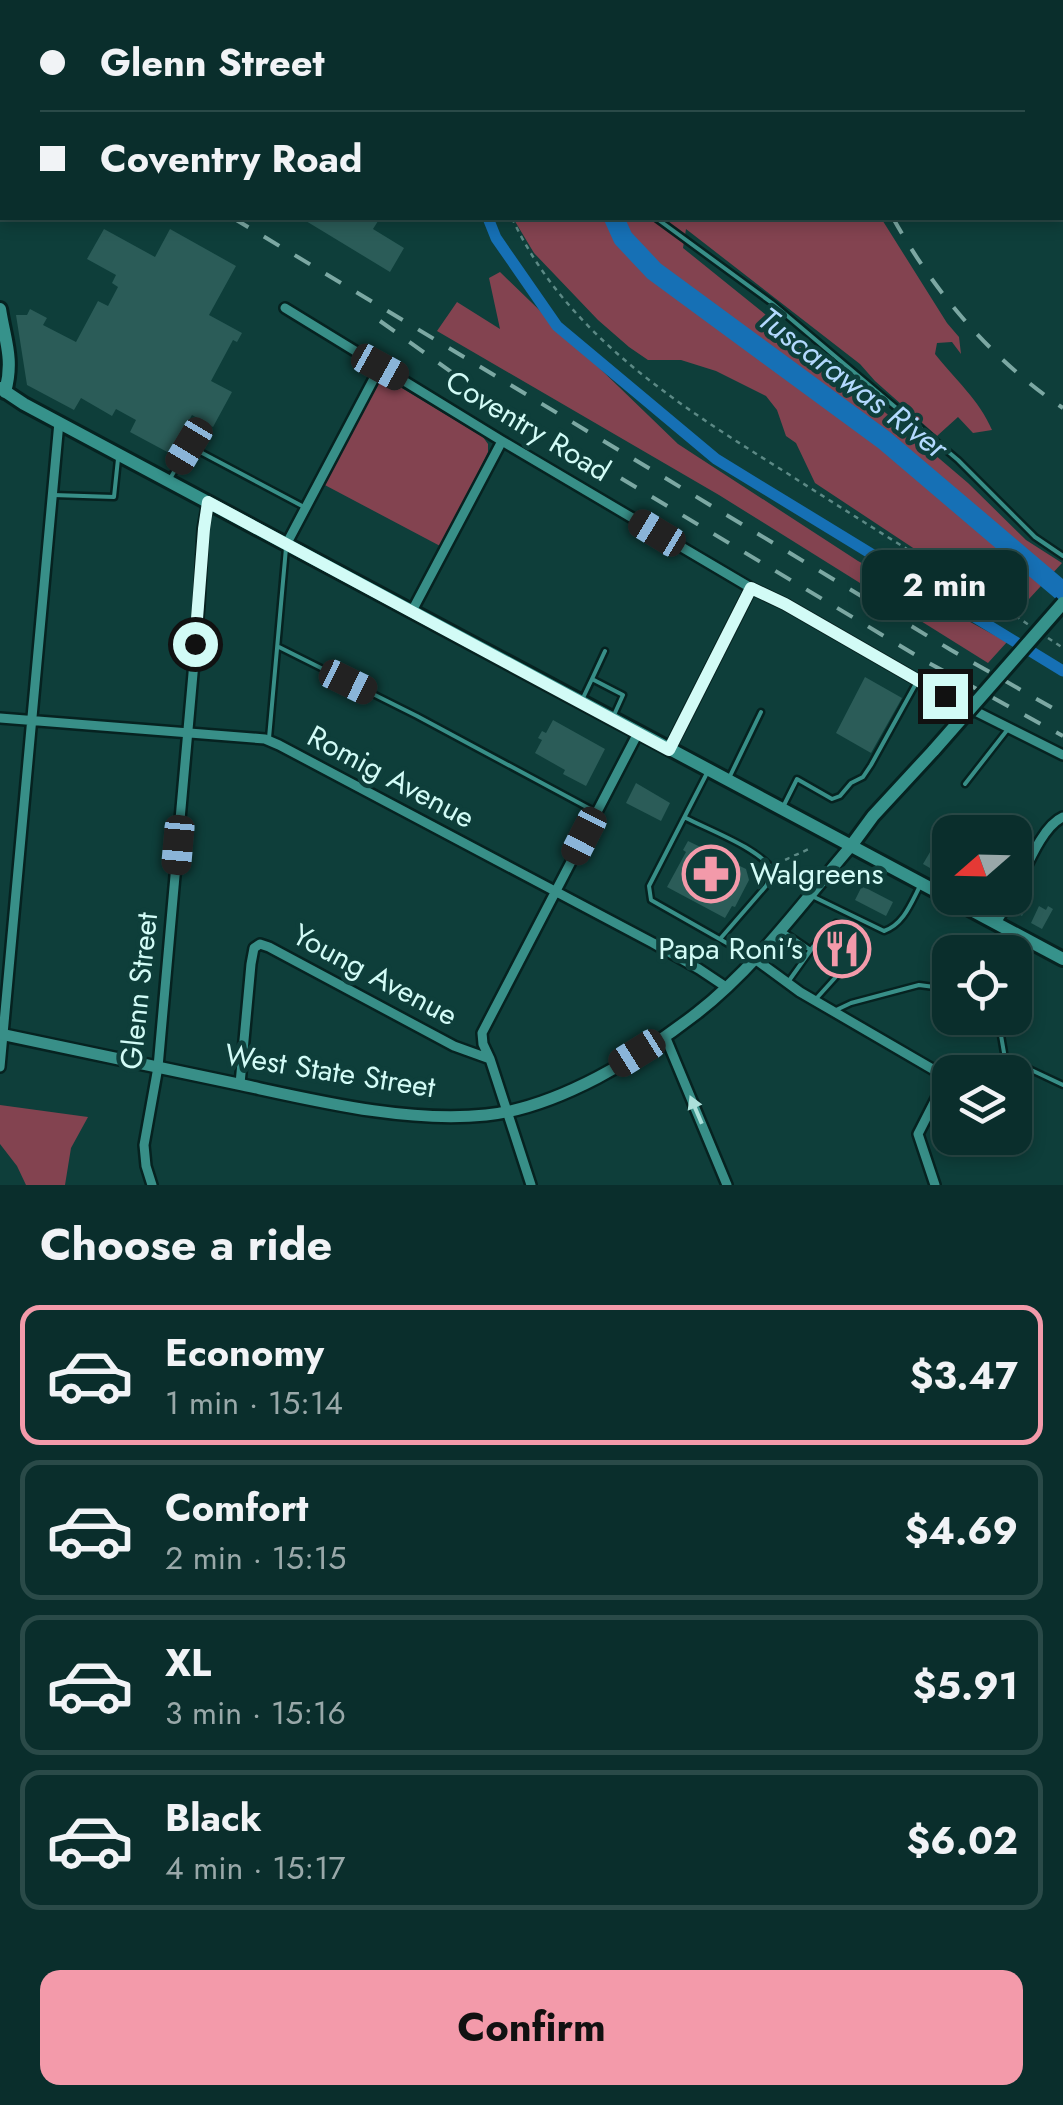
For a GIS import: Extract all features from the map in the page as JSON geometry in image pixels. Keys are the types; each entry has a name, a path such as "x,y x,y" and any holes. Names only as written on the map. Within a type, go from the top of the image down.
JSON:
{"main road":[{"path":"0,309 3,343 10,359 10,374 2,390 24,404 1063,959"},
{"name":"West State Street","path":"851,846 1063,603"}],"street":[{"name":"Coventry Road","path":"286,308 751,588 1008,729 1063,754"},
{"path":"286,543 380,367"},
{"path":"0,1067 59,422"},
{"path":"412,611 502,441"},
{"name":"Glenn Street","path":"152,1185 144,1145 158,1067 208,502"},
{"path":"669,750 751,588"},
{"name":"Romig Avenue","path":"0,718 246,736 269,741 653,943 726,987"},
{"path":"531,1185 482,1032 638,733"},
{"path":"1032,858 1053,822 1063,817"},
{"name":"West State Street","path":"2,1034 312,1100 401,1113 486,1115 507,1111 570,1091 610,1070 698,1012 755,959 851,846"},
{"path":"996,923 1001,915"},
{"name":"Young Avenue","path":"240,1084 251,964 254,948 260,944 454,1046 490,1059"},
{"path":"755,959 814,1000 941,1074 944,1083 918,1134 934,1185"},
{"path":"664,1036 727,1185"}],"lane":[{"path":"659,220 772,303 958,460 1035,537 1063,556"},
{"path":"169,480 189,446 306,507"},
{"path":"51,494 114,498 118,454"},
{"path":"269,741 286,543"},
{"path":"279,648 417,716 596,812"},
{"path":"581,702 605,651"},
{"path":"592,678 623,696 612,719"},
{"path":"782,810 797,779 832,799 862,777 876,759 918,680"},
{"path":"728,781 761,712"},
{"path":"965,784 1008,729"},
{"path":"708,770 649,886 651,900 755,959"},
{"path":"684,817 744,848 773,871 766,886 720,939"},
{"path":"810,894 884,932 900,922 922,883"},
{"path":"787,983 836,924 850,929 862,941 862,948 814,1000"},
{"path":"780,930 811,950"},
{"path":"834,1011 919,985 932,986"},
{"path":"1000,1035 1007,1070 1027,1068 1063,1085"}],"path":[{"path":"513,220 552,288 630,365 722,433 1034,628"},
{"path":"1048,638 1063,648"},
{"path":"771,866 811,848"}],"shaded area":[{"path":"514,220 882,220 959,337 961,354 952,342 937,343 935,354 974,400 992,430 973,433 958,417 937,436 860,364 686,229 683,248 853,385 968,483 1026,540 1062,563 1018,611 954,575 815,483 796,443 786,436 777,410 766,396 716,371 681,360 648,360 598,320 534,253"},
{"path":"500,272 678,444 858,561 1007,642 988,663 719,495 437,331 457,302 500,329 489,278"},
{"path":"379,378 387,379 483,437 488,444 488,452 442,547 321,483"},
{"path":"0,1105 88,1117 71,1148 65,1185 26,1185 0,1144"}],"building":[{"path":"304,220 379,220 373,229 404,248 390,272"},
{"path":"104,229 155,257 170,229 236,266 209,315 242,333 237,342 233,340 211,381 232,392 213,427 192,415 171,454 130,432 136,420 116,409 112,416 81,398 74,410 27,385 16,315 27,315 30,309 47,318 43,325 76,342 98,301 108,306 118,287 112,283 116,275 87,259"},
{"path":"865,677 902,698 871,753 836,733"},
{"path":"553,720 605,749 586,786 535,753 542,740 538,738"},
{"path":"636,783 670,803 661,821 626,803"},
{"name":"Walgreens","path":"688,841 746,869 749,880 725,918 667,887"},
{"path":"932,849 932,869 923,864"},
{"path":"862,886 893,902 886,916 855,900"},
{"path":"1039,906 1053,909 1042,929 1031,923"}],"waterway":[{"path":"489,220 496,238 557,326 716,459 1063,671"},
{"name":"Tuscarawas River","path":"615,220 623,238 654,271 884,440 1063,592"}],"railway":[{"path":"236,220 1063,714"},
{"path":"894,220 927,272 967,323 1012,368 1063,408"},
{"path":"380,321 492,401 929,663 1063,736"}],"place":[{"name":"Walgreens","path":"711,874"},
{"name":"Papa Roni's","path":"842,949"}],"route":[{"path":"195,644 208,502 669,750 751,588 945,696"}]}
